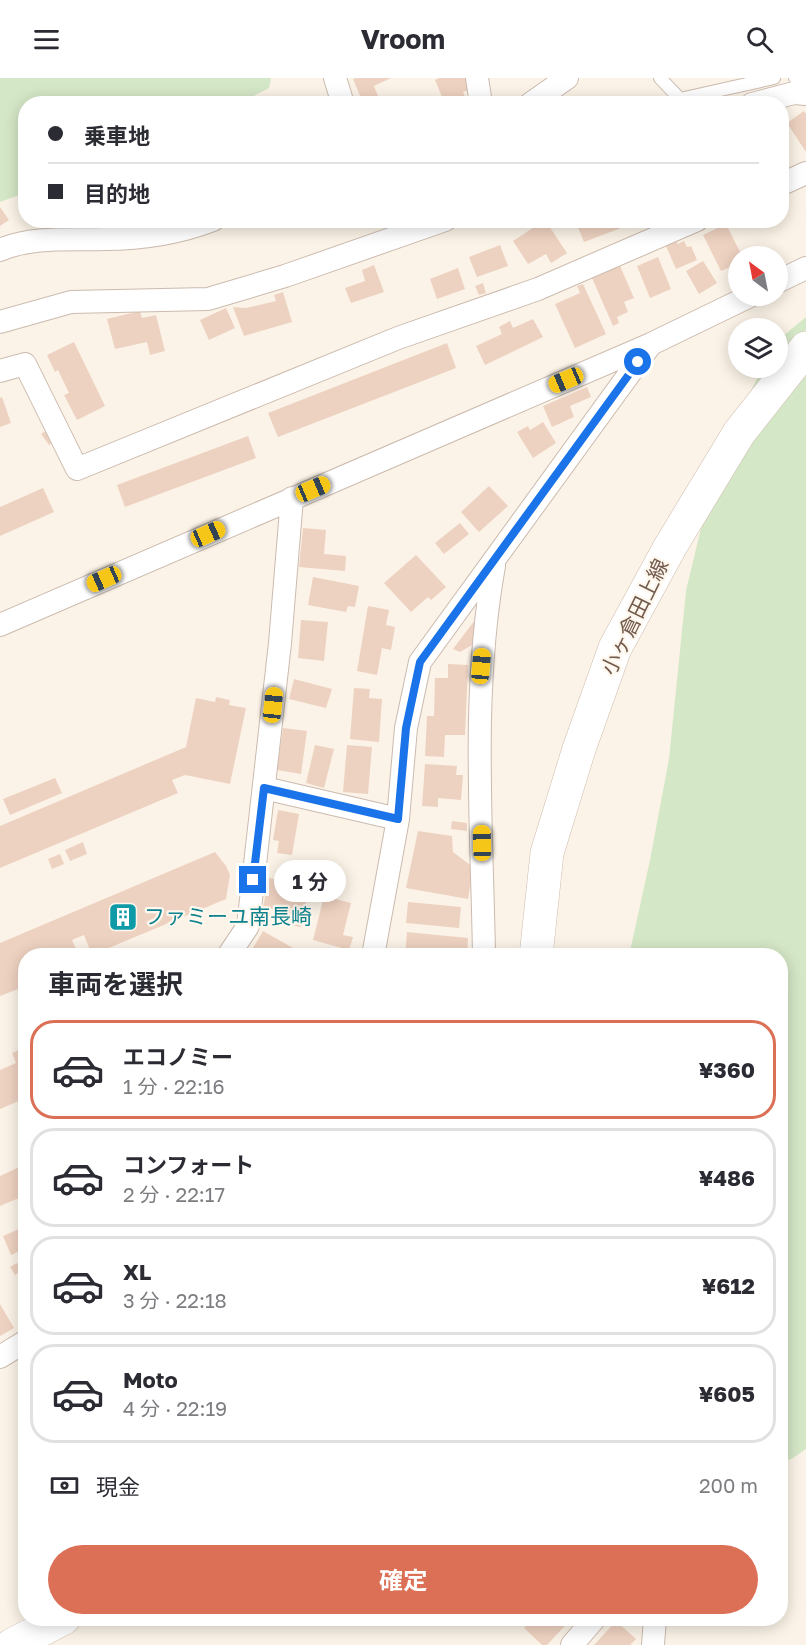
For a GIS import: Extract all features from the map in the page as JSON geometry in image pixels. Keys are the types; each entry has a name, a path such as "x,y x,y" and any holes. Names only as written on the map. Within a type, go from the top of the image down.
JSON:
{"main road":[{"name":"小ヶ倉田上線","path":"537,948 547,853 579,749 615,648 670,547 739,433 806,348"},
{"path":"12,1645 49,1626"}],"street":[{"path":"335,78 341,96"},
{"path":"477,78 480,96"},
{"path":"541,96 567,78"},
{"path":"783,96 794,93 806,94"},
{"path":"789,181 806,173"},
{"path":"0,250 8,246 51,239 107,239 162,234 184,228"},
{"path":"0,322 71,302 208,299 285,276 422,228"},
{"path":"0,371 25,364 76,469 398,338 538,289 679,228"},
{"path":"788,277 806,268"},
{"path":"0,625 651,344 729,306"},
{"path":"374,948 398,819 406,728 420,662 651,344"},
{"path":"233,948 248,926 279,643 292,498"},
{"path":"484,948 479,722 486,610 495,559"},
{"path":"264,788 398,819"},
{"path":"0,1357 18,1346"},
{"path":"572,1645 588,1626"},
{"path":"653,1645 654,1626"}],"lane":[{"path":"660,78 677,96"},
{"path":"692,96 774,78"},
{"path":"795,78 806,79"}],"green space":[{"path":"0,78 271,78 269,88 254,96 18,96 18,196 0,202"},
{"path":"806,317 806,1449 788,1460 788,948 631,948 669,759 686,591 717,461 757,378 788,378 788,332"}],"building":[{"path":"391,78 374,86 378,96 360,96 353,79"},
{"path":"467,78 471,89 463,92 465,96 442,96 435,80"},
{"path":"804,111 806,114 806,152 789,126 789,122"},
{"path":"0,207 9,220 0,226"},
{"path":"533,228 550,228 567,253 551,263 546,254 528,264 513,241"},
{"path":"578,228 621,228 584,242"},
{"path":"718,228 728,228 737,246 728,246 728,268 721,271 703,235"},
{"path":"676,241 678,244 684,241 687,247 691,246 697,260 676,269 666,246"},
{"path":"500,245 508,266 477,277 469,257"},
{"path":"658,257 671,289 650,298 637,266"},
{"path":"703,261 717,283 699,294 686,271"},
{"path":"374,265 384,292 351,303 345,288 365,281 362,270"},
{"path":"620,266 634,298 624,302 628,312 617,317 619,323 613,326 592,278"},
{"path":"458,268 465,289 437,299 430,279"},
{"path":"483,283 486,293 479,295 475,286"},
{"path":"583,284 606,334 575,348 555,304 580,293 577,286"},
{"path":"283,292 292,322 244,336 233,307 246,308 276,301 274,295"},
{"path":"226,308 235,328 209,340 200,320"},
{"path":"140,311 142,318 156,315 165,351 150,355 147,342 115,349 107,319"},
{"path":"533,319 543,337 485,365 476,346 502,334 499,327 510,321 513,328"},
{"path":"74,342 105,406 77,420 64,395 69,393 58,370 55,372 47,355"},
{"path":"447,343 456,368 278,437 268,413"},
{"path":"587,387 591,397 570,406 574,417 552,427 543,406"},
{"path":"2,397 11,423 0,427 0,398"},
{"path":"543,422 556,443 533,458 517,432 528,426 530,430"},
{"path":"47,430 56,440 49,445 41,434"},
{"path":"248,436 256,458 125,507 117,485"},
{"path":"489,486 508,506 479,532 461,512"},
{"path":"43,488 54,512 0,536 0,507"},
{"path":"460,523 469,534 444,554 435,543"},
{"path":"303,528 326,530 324,554 346,556 345,571 299,567"},
{"path":"416,555 446,587 431,600 428,597 411,612 384,583"},
{"path":"313,577 359,586 355,607 348,606 346,612 308,605"},
{"path":"368,606 389,610 386,625 395,627 391,650 382,648 377,675 357,671"},
{"path":"301,620 328,622 324,661 298,658"},
{"path":"475,620 479,624 474,644 460,652 453,649"},
{"path":"448,664 468,665 465,735 445,735 444,757 425,756 427,716 434,716 435,678 448,678"},
{"path":"294,679 332,689 326,708 289,699"},
{"path":"354,688 370,689 369,698 382,699 379,742 350,739"},
{"path":"216,697 230,700 229,705 246,708 230,784 185,775 172,780 178,793 0,868 0,826 186,747 196,698 215,702"},
{"path":"283,728 307,731 301,774 277,770"},
{"path":"315,745 334,749 324,788 306,783"},
{"path":"347,745 372,747 368,794 343,792"},
{"path":"425,764 457,766 456,775 463,775 461,800 438,798 438,807 422,806"},
{"path":"55,778 62,793 10,815 3,799"},
{"path":"278,810 299,814 292,855 277,853 279,841 273,840"},
{"path":"452,821 467,823 467,831 451,829"},
{"path":"418,831 452,836 453,852 473,867 468,899 406,888"},
{"path":"83,842 87,854 70,861 65,850"},
{"name":"ファミーユ南長崎","path":"215,852 230,875 226,899 109,948 89,948 84,935 72,940 76,948 18,948 18,989 0,996 0,943"},
{"path":"60,854 64,864 52,869 48,859"},
{"path":"269,878 309,886 301,927 284,924 286,912 263,907"},
{"path":"324,896 351,903 343,935 353,937 350,948 313,940"},
{"path":"408,902 461,907 459,928 406,923"},
{"path":"263,931 293,948 253,948"},
{"path":"407,932 468,938 467,948 406,948"},
{"path":"18,1050 18,1101 0,1109 0,1070 16,1063 12,1053"},
{"path":"18,1168 18,1198 0,1206 0,1176"},
{"path":"18,1229 18,1252 11,1255 3,1236"},
{"path":"17,1263 18,1273 15,1275 10,1267"},
{"path":"0,1304 14,1328 0,1336"},
{"path":"526,1626 565,1626 547,1645 542,1645 524,1628"},
{"path":"611,1626 622,1626 636,1639 630,1645 594,1645"}],"place":[{"name":"ファミーユ南長崎","path":"123,917"}],"route":[{"path":"253,880 264,788 398,819 406,728 420,662 638,362"}]}
